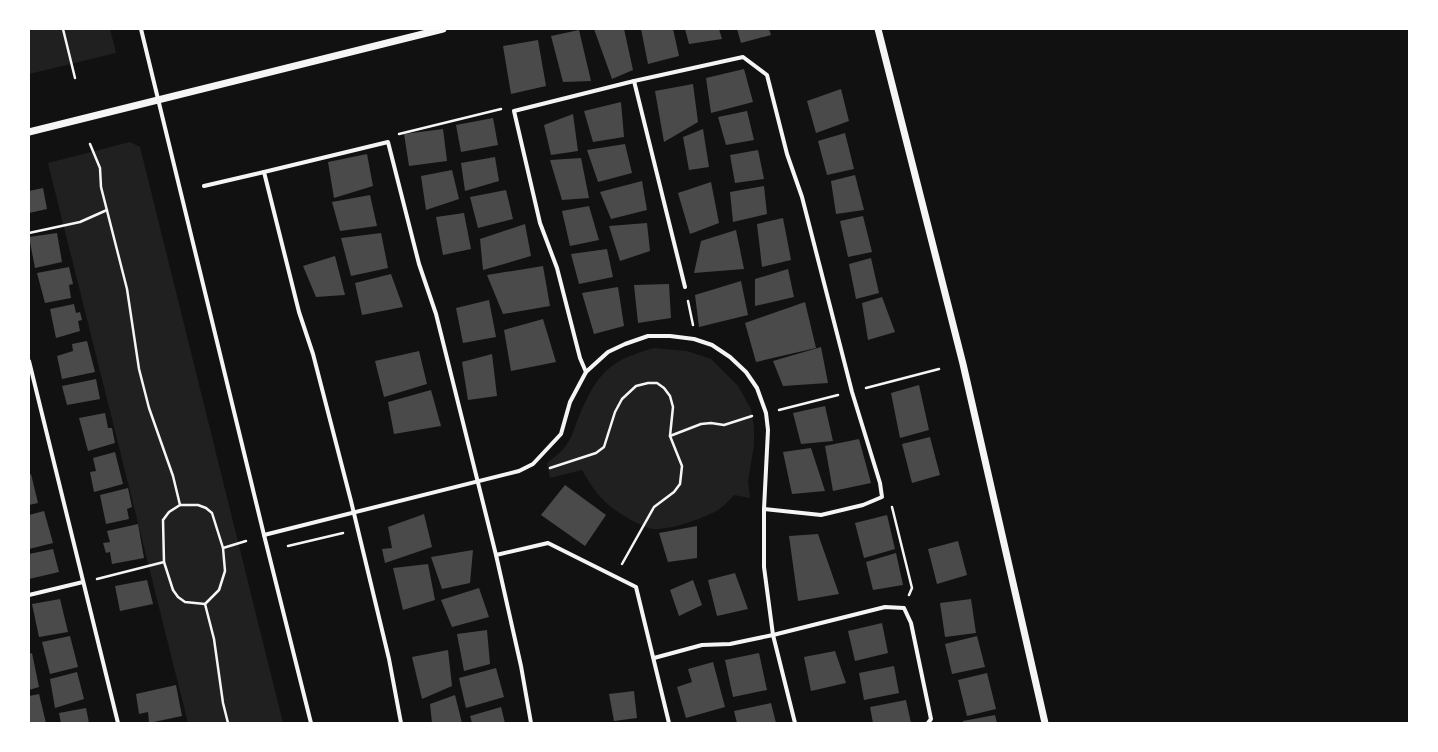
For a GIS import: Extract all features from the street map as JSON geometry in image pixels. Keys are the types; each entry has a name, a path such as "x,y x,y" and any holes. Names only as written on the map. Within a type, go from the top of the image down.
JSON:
{"street":[{"path":"141,29 264,535 312,723"},
{"path":"29,132 442,29"},
{"path":"878,29 963,364 1045,723"},
{"path":"586,372 580,358 557,268 540,223 514,111 743,57 767,75 787,154 802,197 852,392 880,483 882,497 862,505 821,515 764,509"},
{"path":"634,82 685,287"},
{"path":"204,186 388,142 419,264 436,314 496,555 521,666 531,723"},
{"path":"264,172 299,312 313,354 354,514 390,659 401,723"},
{"path":"264,535 354,514 519,471 533,464 561,434 570,402 586,372 608,352 648,336 670,336 694,339 712,345 730,357 746,372 757,388 766,413 768,430 764,509 764,567 773,635 795,723"},
{"path":"29,361 118,723"},
{"path":"496,555 548,543 636,587 669,723"},
{"path":"29,595 83,582"},
{"path":"654,658 702,645 730,644 773,635 885,606 904,608 911,623 931,719 928,723"}],"path":[{"path":"63,29 75,78"},
{"path":"388,142 398,134 499,109 514,111"},
{"path":"90,144 100,168 101,187 127,289 139,369 150,408 173,476 180,505"},
{"path":"29,233 80,222 107,210"},
{"path":"685,287 694,328"},
{"path":"533,464 546,470 596,453 604,447 612,421 622,399 636,386 648,383 657,383 664,388 670,396 673,408 670,436 682,466 680,484 674,492 654,507 615,577"},
{"path":"776,404 778,410"},
{"path":"670,436 701,424 711,423 724,425 766,413"},
{"path":"882,497 893,508 912,588 904,608"},
{"path":"180,505 198,505 206,508 212,513 223,548 225,571 218,590 205,604 185,602 178,597 173,590 164,562 163,520 169,512 180,505"},
{"path":"288,546 343,532"},
{"path":"223,548 246,541"},
{"path":"83,582 164,562"},
{"path":"205,604 214,639 223,703 228,723"}],"shaded area":[{"path":"29,29 110,29 116,53 29,74"},
{"path":"130,142 140,147 283,723 188,723 48,163"},
{"path":"654,348 687,351 711,359 738,386 751,409 754,427 754,445 748,481 750,498 734,495 720,508 704,517 677,526 660,529 645,527 616,511 603,500 592,487 582,470 550,478 547,463 565,447 569,441 592,389 606,371 626,358"}],"building":[{"path":"594,29 624,29 633,70 612,79"},
{"path":"641,29 673,29 679,56 648,64"},
{"path":"685,29 719,29 722,39 689,44"},
{"path":"737,29 769,29 771,35 741,43"},
{"path":"579,30 591,81 563,82 551,36"},
{"path":"538,40 546,86 511,94 503,46"},
{"path":"744,69 753,102 711,113 706,78"},
{"path":"693,84 698,122 664,142 655,91"},
{"path":"841,89 849,121 816,133 807,101"},
{"path":"621,102 624,137 593,142 584,111"},
{"path":"747,111 754,140 726,145 718,117"},
{"path":"573,114 578,151 551,155 544,125"},
{"path":"493,118 498,145 461,152 456,125"},
{"path":"443,129 447,161 409,166 404,134"},
{"path":"703,129 709,167 689,170 683,137"},
{"path":"845,133 854,169 827,175 818,141"},
{"path":"625,144 632,173 598,182 587,150"},
{"path":"758,150 764,179 735,183 730,155"},
{"path":"367,154 373,186 334,198 328,162"},
{"path":"495,157 499,181 465,191 461,163"},
{"path":"581,158 589,198 562,200 550,160"},
{"path":"452,170 459,199 426,210 421,176"},
{"path":"855,175 864,210 836,214 831,181"},
{"path":"642,181 647,210 611,219 600,192"},
{"path":"711,182 719,223 690,234 678,193"},
{"path":"764,186 767,214 733,222 730,192"},
{"path":"43,188 47,209 29,213 29,191"},
{"path":"506,190 513,219 478,228 470,197"},
{"path":"370,195 377,226 340,231 332,202"},
{"path":"589,206 599,240 570,246 562,211"},
{"path":"464,213 471,249 443,255 436,217"},
{"path":"863,216 872,252 848,257 840,221"},
{"path":"783,218 791,260 762,267 757,224"},
{"path":"647,223 650,251 620,261 609,226"},
{"path":"525,224 531,256 483,270 480,239"},
{"path":"736,230 744,269 694,273 701,241"},
{"path":"57,233 62,262 35,268 29,237"},
{"path":"381,233 388,268 351,276 341,238"},
{"path":"607,249 613,277 579,284 571,254"},
{"path":"335,256 345,295 316,297 303,266"},
{"path":"871,258 879,293 856,299 849,264"},
{"path":"543,266 550,306 503,314 487,275"},
{"path":"69,267 73,284 69,285 71,298 45,303 37,273"},
{"path":"788,269 794,297 755,306 755,279"},
{"path":"391,274 403,307 362,315 355,283"},
{"path":"741,281 748,315 699,327 695,295"},
{"path":"669,284 671,318 638,323 634,285"},
{"path":"618,287 624,326 594,334 582,293"},
{"path":"882,297 895,332 868,340 862,303"},
{"path":"489,300 496,337 463,343 456,308"},
{"path":"805,302 816,348 756,362 745,323"},
{"path":"74,304 76,313 80,312 82,320 78,321 80,331 56,338 50,309"},
{"path":"543,319 556,362 511,371 504,330"},
{"path":"87,341 95,372 62,379 57,356 73,351 72,344"},
{"path":"821,347 828,383 783,386 773,361"},
{"path":"419,351 427,384 384,397 375,361"},
{"path":"492,354 497,396 468,400 462,362"},
{"path":"96,379 100,399 67,405 62,386"},
{"path":"919,385 929,430 900,438 891,393"},
{"path":"431,390 441,426 394,434 388,402"},
{"path":"825,406 833,441 801,444 793,413"},
{"path":"105,413 108,428 112,428 115,443 88,451 79,418"},
{"path":"930,437 940,475 912,483 902,444"},
{"path":"859,439 871,483 833,491 825,446"},
{"path":"811,448 825,491 792,494 783,452"},
{"path":"115,452 123,484 94,492 90,472 96,471 93,458"},
{"path":"31,474 38,503 29,505 29,475"},
{"path":"565,485 606,515 585,546 541,515"},
{"path":"128,488 132,507 127,509 129,519 106,524 100,495"},
{"path":"44,511 53,543 29,549 29,515"},
{"path":"424,514 432,547 385,563 382,549 392,548 388,527"},
{"path":"887,515 895,549 864,558 855,523"},
{"path":"138,524 144,558 112,564 110,552 106,553 103,543 110,542 107,531"},
{"path":"697,526 697,558 668,562 659,533"},
{"path":"818,534 839,594 798,601 789,536"},
{"path":"958,541 967,575 937,584 928,549"},
{"path":"53,549 59,572 29,579 29,554"},
{"path":"473,550 470,583 442,589 431,557"},
{"path":"896,553 903,585 873,590 866,562"},
{"path":"428,564 435,600 403,610 393,568"},
{"path":"735,573 748,609 717,616 708,580"},
{"path":"147,580 153,604 120,611 115,586"},
{"path":"693,580 702,605 679,616 670,590"},
{"path":"479,588 489,617 452,627 441,600"},
{"path":"60,599 68,632 39,637 32,604"},
{"path":"971,599 976,633 945,637 940,603"},
{"path":"882,623 888,653 855,661 848,631"},
{"path":"487,630 490,664 464,671 457,634"},
{"path":"70,636 78,667 50,674 42,642"},
{"path":"977,636 985,667 952,674 945,644"},
{"path":"448,650 452,686 422,699 412,657"},
{"path":"835,651 846,683 811,691 804,657"},
{"path":"32,653 39,687 29,690 29,654"},
{"path":"759,653 767,690 733,697 725,660"},
{"path":"713,662 725,707 686,718 677,687 692,682 688,669"},
{"path":"894,666 899,693 864,700 859,673"},
{"path":"496,668 504,697 466,708 459,678"},
{"path":"77,672 84,699 55,708 50,679"},
{"path":"987,673 996,709 967,716 958,680"},
{"path":"176,685 182,716 149,723 148,712 139,714 136,694"},
{"path":"634,691 637,718 614,721 609,694"},
{"path":"39,694 46,723 29,723 29,696"},
{"path":"455,695 462,723 432,723 430,704"},
{"path":"906,700 911,723 873,723 870,707"},
{"path":"771,703 776,723 737,723 734,711"},
{"path":"501,707 505,723 472,723 470,716"},
{"path":"86,708 89,723 61,723 59,713"},
{"path":"995,715 997,723 963,723 963,721"}]}
